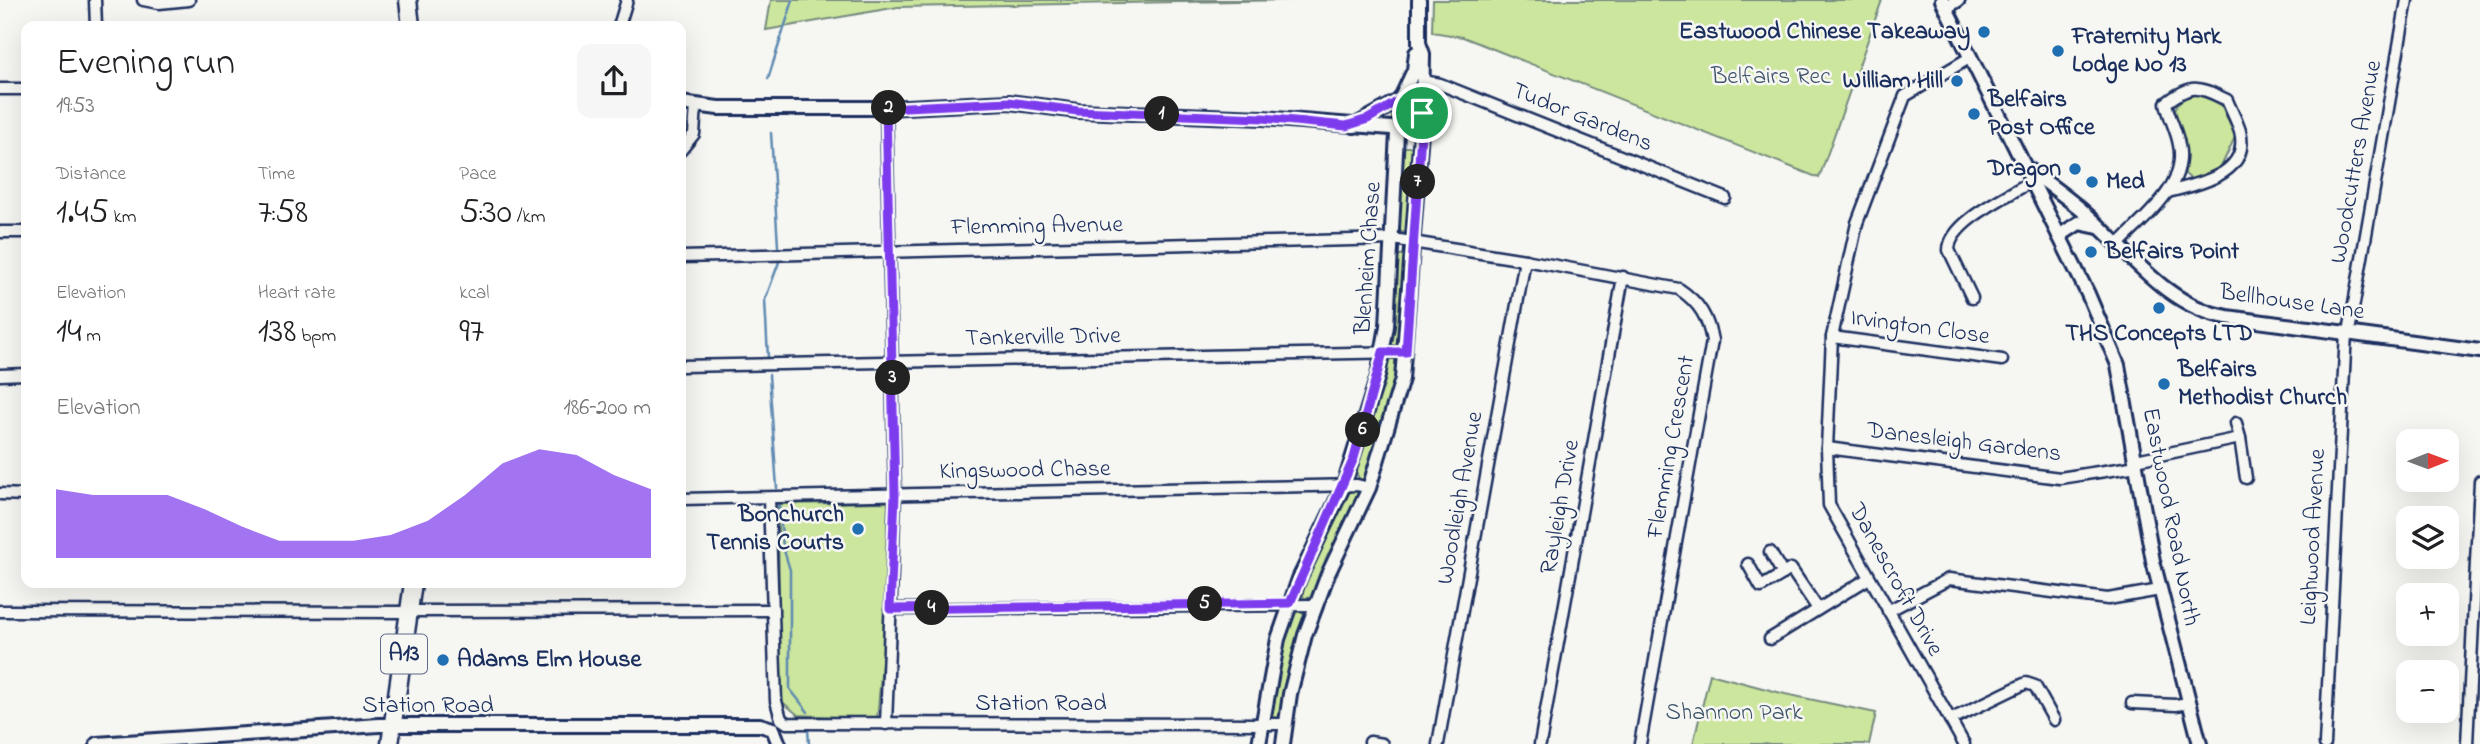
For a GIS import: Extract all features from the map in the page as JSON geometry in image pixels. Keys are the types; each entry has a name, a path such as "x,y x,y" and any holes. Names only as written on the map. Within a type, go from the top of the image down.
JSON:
{"main road":[{"path":"408,0 410,21"},
{"name":"A13","path":"390,744 411,588"}],"street":[{"path":"95,0 96,21"},
{"path":"143,0 159,3 189,0"},
{"path":"621,21 627,0"},
{"path":"1354,126 1389,109 1400,100 1414,70 1419,43 1419,0"},
{"path":"1944,4 1958,0"},
{"name":"Woodcutters Avenue","path":"2347,332 2407,0"},
{"name":"Eastwood Road North","path":"1944,4 2043,201 2118,365 2160,590 2200,744"},
{"name":"Blenheim Chase","path":"1283,744 1296,666 1315,605 1369,488 1393,414 1406,352 1421,118 1423,54 1419,43"},
{"name":"Danescroft Drive","path":"1964,744 1829,505 1827,448 1832,337 1857,223 1900,106 1914,88 1971,57"},
{"name":"Tudor Gardens","path":"1422,81 1440,84 1725,198"},
{"path":"2118,245 2168,192 2181,168 2179,144 2170,123 2166,103 2183,90 2199,87 2227,100 2241,133 2240,146 2233,165 2216,178 2168,192"},
{"path":"0,89 21,89"},
{"path":"686,104 886,108 1009,102 1078,111 1263,118 1394,130 1410,134 1421,118 1415,103 1400,100"},
{"path":"686,144 694,134 696,106"},
{"path":"886,108 895,495 886,724"},
{"path":"1389,109 1387,116 1394,130"},
{"name":"Blenheim Chase","path":"1259,744 1272,664 1290,603 1344,485 1364,429 1383,352 1393,239 1394,130"},
{"name":"Bellhouse Lane","path":"2024,165 2079,208 2166,289 2198,310 2227,317 2480,351"},
{"path":"1972,298 1949,250 1949,244 1973,215 2007,198 2032,181"},
{"path":"2043,201 2057,191"},
{"path":"2079,208 2079,223"},
{"path":"2059,236 2079,223 2098,227"},
{"path":"0,232 21,232"},
{"name":"Flemming Avenue","path":"686,257 1393,239"},
{"name":"Flemming Crescent","path":"1393,239 1623,277 1679,289 1693,299 1703,312 1712,341 1640,744"},
{"name":"Woodleigh Avenue","path":"1438,744 1525,260"},
{"name":"Rayleigh Drive","path":"1540,744 1623,277"},
{"name":"Leighwood Avenue","path":"2325,744 2347,332"},
{"name":"Irvington Close","path":"1832,337 2002,360"},
{"name":"Tankerville Drive","path":"686,366 1406,352"},
{"path":"0,375 21,374"},
{"path":"2236,423 2246,478"},
{"name":"Danesleigh Gardens","path":"1827,448 2060,478 2240,439"},
{"path":"2467,744 2480,481"},
{"name":"Kingswood Chase","path":"686,499 1344,485 1369,488"},
{"path":"0,494 21,495"},
{"path":"0,611 773,610 769,498"},
{"path":"1770,552 1783,574"},
{"path":"1748,564 1761,587 1791,569 1818,609"},
{"path":"1770,639 1869,578"},
{"path":"1888,611 1949,579 2108,599 2160,590"},
{"path":"890,609 1290,603 1315,605"},
{"name":"Station Road","path":"773,610 777,710 787,723 1285,724"},
{"path":"1950,720 2026,683 2035,686 2054,720"},
{"path":"2132,703 2188,703"},
{"name":"Station Road","path":"97,744 393,725 760,724 773,729 779,744"},
{"path":"1370,742 1382,744"}],"green space":[{"path":"771,0 1295,0 898,7 766,30"},
{"name":"Belfairs Rec","path":"1433,0 1882,0 1819,178 1463,37 1432,32"},
{"path":"2201,93 2222,106 2235,137 2220,169 2191,179 2185,174 2185,149 2175,113 2185,94"},
{"path":"1404,106 1413,109 1416,118 1413,127 1404,130 1395,127 1392,118 1395,109"},
{"path":"1401,147 1415,147 1414,179 1399,178"},
{"path":"1399,182 1413,183 1407,234 1397,230"},
{"path":"1410,253 1400,346 1394,346 1389,342 1395,256"},
{"path":"1390,357 1398,360 1395,389 1366,479 1360,480 1355,471 1386,360"},
{"path":"1352,489 1358,491 1359,501 1314,596 1304,599 1301,587 1347,492"},
{"path":"888,502 887,609 877,719 798,715 780,700 778,504"},
{"path":"1295,610 1305,613 1304,621 1281,717 1275,720 1268,716 1275,676 1281,648"},
{"name":"Shannon Park","path":"1710,674 1785,694 1876,713 1869,744 1693,744"}],"waterway":[{"path":"768,79 793,0"},
{"path":"771,133 778,246"},
{"path":"768,358 765,300 779,262"},
{"path":"769,375 777,488"},
{"path":"779,503 783,547 790,570 790,689 808,712"},
{"path":"808,729 809,744"}],"place":[{"name":"Eastwood Chinese Takeaway","path":"1984,32"},
{"name":"Fraternity Mark Lodge No 13","path":"2058,51"},
{"name":"William Hill","path":"1957,81"},
{"name":"Belfairs Post Office","path":"1974,114"},
{"name":"Dragon","path":"2075,169"},
{"name":"Med","path":"2092,182"},
{"name":"Belfairs Point","path":"2091,252"},
{"name":"THS Concepts LTD","path":"2159,308"},
{"name":"Belfairs Methodist Church","path":"2164,384"},
{"name":"Bonchurch Tennis Courts","path":"858,529"},
{"name":"Adams Elm House","path":"443,660"}],"route":[{"path":"1400,100 1415,103 1422,113 1406,352 1383,352 1372,400 1344,485 1290,603 890,609 895,495 886,108 1009,102 1078,111 1263,118 1346,126 1354,126 1389,109 1400,100"}]}
